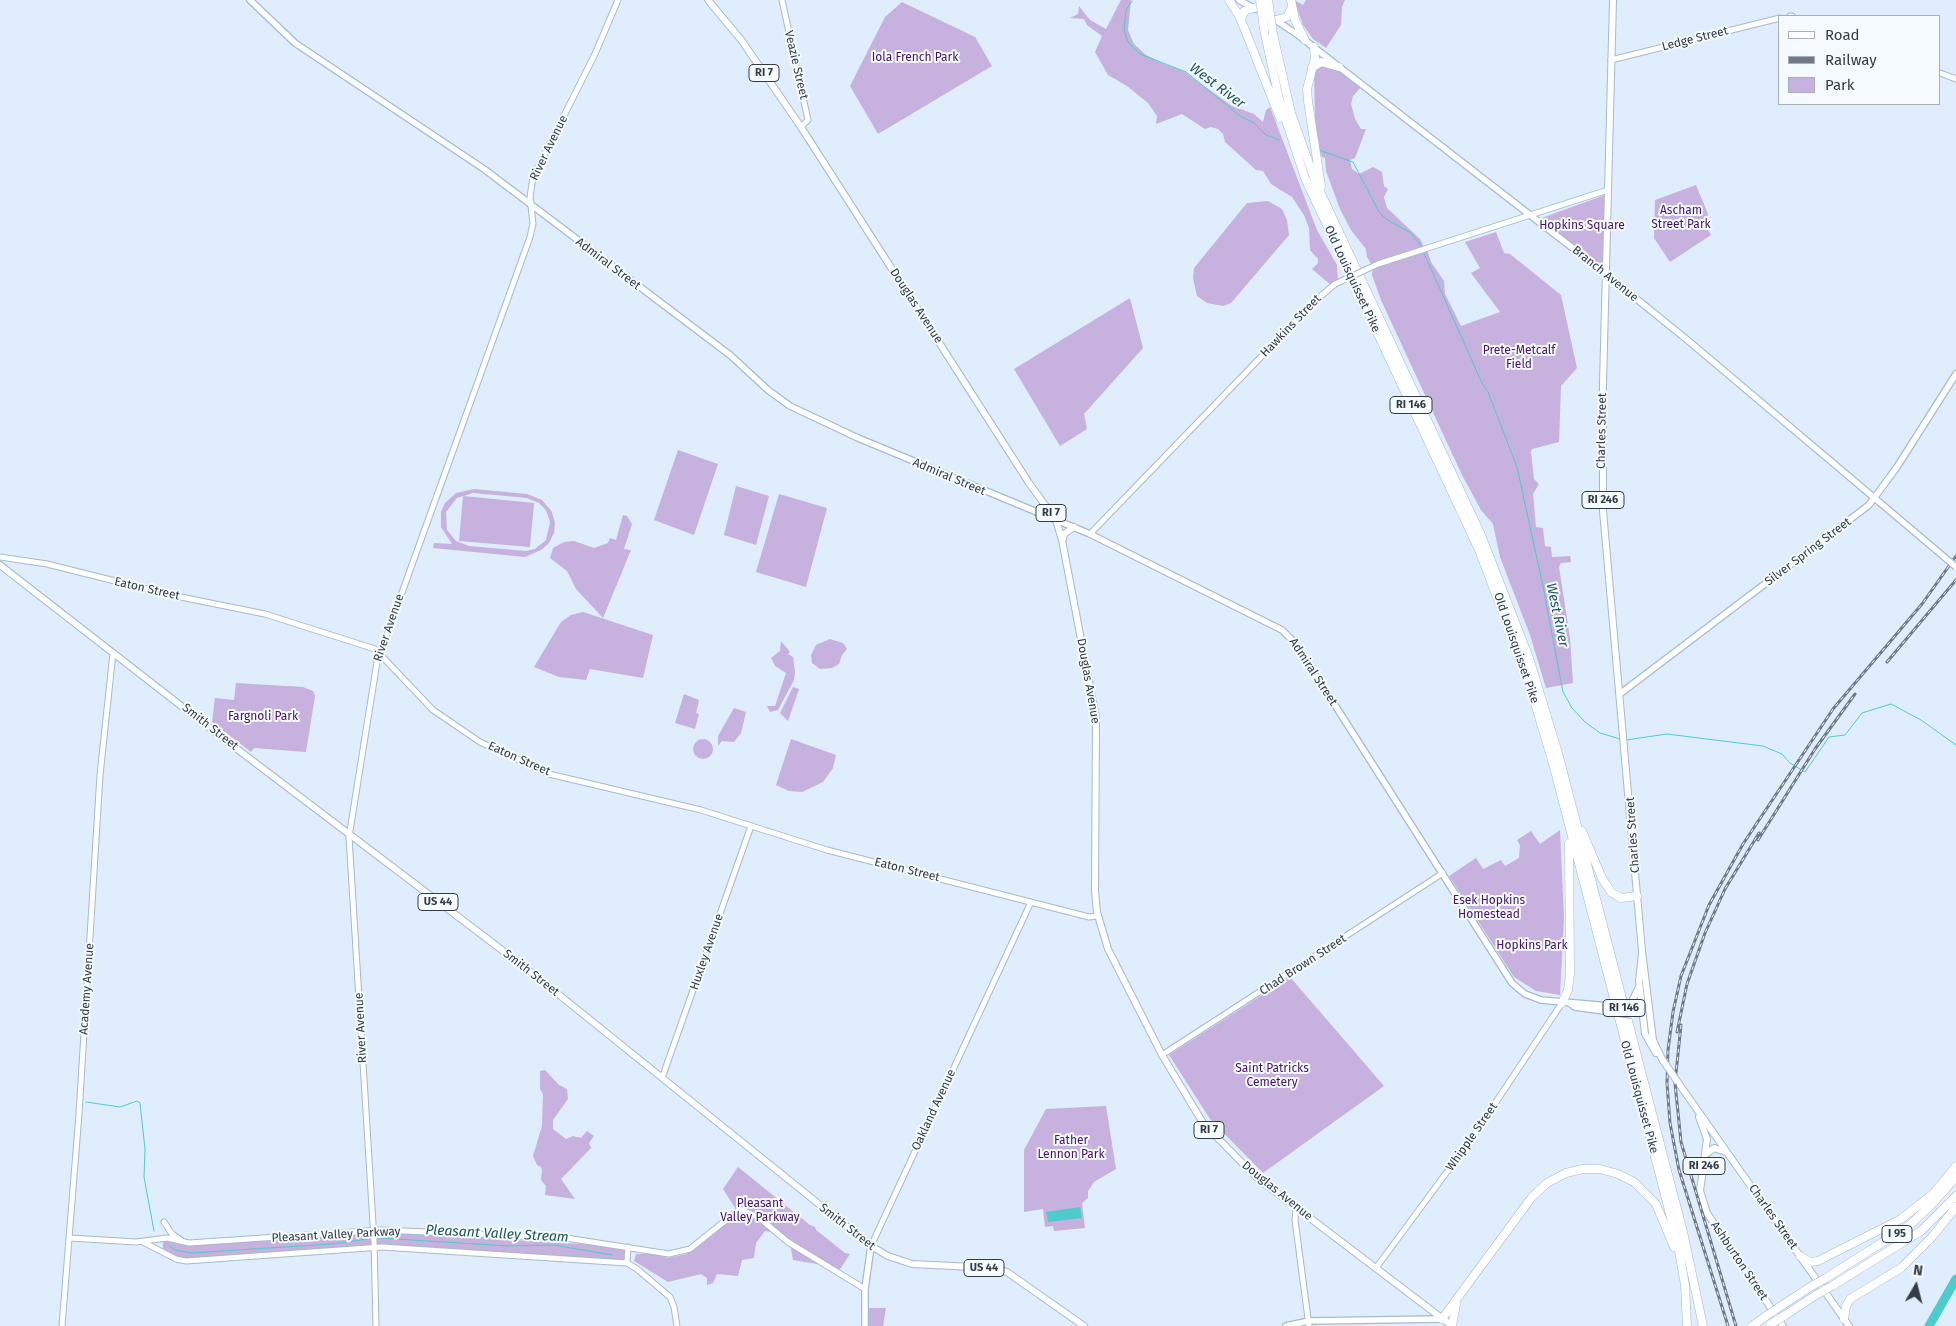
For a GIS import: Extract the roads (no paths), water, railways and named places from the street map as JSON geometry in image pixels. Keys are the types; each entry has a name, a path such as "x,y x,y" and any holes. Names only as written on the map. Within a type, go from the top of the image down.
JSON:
{"highway":[{"path":"1229,0 1242,20 1296,154"},
{"name":"Old Louisquisset Pike","path":"1260,0 1264,29 1279,99 1296,154 1318,208 1462,512 1495,588 1531,688 1566,814 1672,1221 1685,1285 1687,1326"},
{"name":"Old Louisquisset Pike","path":"1268,0 1273,34 1296,129 1327,208 1481,535 1507,596 1542,697 1683,1232 1703,1326"},
{"path":"1276,20 1289,15 1291,3"},
{"path":"1291,3 1297,25 1305,40"},
{"path":"1242,20 1244,11 1254,8"},
{"path":"1314,47 1307,89 1316,164 1327,208"},
{"path":"1312,68 1321,62 1339,67"},
{"path":"1572,808 1609,890 1618,897 1637,896"},
{"path":"1566,814 1571,861 1570,974 1566,1003"},
{"path":"1800,1256 1808,1261 1818,1261 1900,1219 1933,1194 1956,1166"},
{"path":"1442,1318 1537,1191 1562,1175 1592,1169 1622,1175 1638,1185 1651,1197 1664,1220 1685,1285"},
{"name":"I 95","path":"1752,1326 1810,1287 1910,1225 1956,1177"},
{"name":"I 95","path":"1770,1325 1921,1231 1956,1196"},
{"path":"1844,1319 1846,1306 1850,1300 1879,1283 1907,1262 1956,1207"},
{"path":"1452,1326 1453,1312 1462,1291"}],"main road":[{"name":"Admiral Street","path":"250,0 281,32 484,169 730,355 768,390 790,406 851,435 1090,534 1269,622 1288,635 1514,985 1533,997 1566,1003 1575,1002 1610,1009 1631,1009 1647,1014"},
{"name":"Douglas Avenue","path":"708,0 742,41 801,127 1029,483 1056,520 1062,540 1096,718 1095,891 1098,916 1108,949 1162,1055 1196,1113 1211,1132 1256,1176 1452,1326"},
{"name":"Branch Avenue","path":"1239,0 1276,20 1305,40 1606,274 1956,567"},
{"name":"Charles Street","path":"1613,0 1602,476 1605,546 1625,740 1647,1014"},
{"name":"Silver Spring Street","path":"1620,693 1839,529 1876,499 1956,374"},
{"path":"1062,540 1064,534 1074,527"},
{"name":"Smith Street","path":"0,565 349,835 514,959 871,1246 888,1256 912,1264 994,1268 1007,1272 1084,1326"},
{"name":"Charles Street","path":"1642,950 1639,980 1654,1042 1662,1059 1849,1326"},
{"path":"1623,1008 1631,1009 1639,980"},
{"name":"Admiral Street","path":"1610,1009 1623,1008"},
{"name":"Ashburton Street","path":"1694,1106 1706,1132 1706,1154 1700,1191 1708,1216 1783,1326"},
{"path":"1706,1154 1710,1149 1717,1148 1729,1154"},
{"name":"Oakland Avenue","path":"865,1326 865,1289 871,1246"},
{"path":"1286,1326 1309,1323 1442,1318"}],"street":[{"name":"River Avenue","path":"376,1326 374,1248 349,835 379,651 452,460 530,237 533,224 530,197 534,178 595,54 618,0"},
{"name":"Veazie Street","path":"782,0 808,120 801,127"},
{"name":"Ledge Street","path":"1611,60 1778,18"},
{"path":"1941,72 1956,79"},
{"name":"Hawkins Street","path":"1090,534 1315,301 1335,284 1378,264 1608,190"},
{"name":"Eaton Street","path":"0,557 46,564 154,592 264,614 379,651 432,710 477,740 524,764 549,774 695,808 832,851 1089,917 1098,916"},
{"name":"Academy Avenue","path":"62,1326 70,1238 100,779 113,653"},
{"name":"Huxley Avenue","path":"662,1078 751,826"},
{"name":"Chad Brown Street","path":"1162,1055 1442,873"},
{"name":"Oakland Avenue","path":"871,1246 1031,902"},
{"name":"Whipple Street","path":"1376,1268 1472,1138 1566,1003"},
{"path":"1296,1207 1295,1220 1309,1323"},
{"name":"Pleasant Valley Parkway","path":"143,1242 164,1238 185,1243 373,1231 566,1238 669,1254 684,1251 710,1234 740,1209 758,1216 788,1242 865,1289"},
{"path":"164,1222 172,1234 185,1243"},
{"path":"70,1238 143,1242"},
{"name":"Pleasant Valley Parkway","path":"143,1242 176,1259 186,1261 374,1248 626,1263"},
{"path":"628,1247 626,1263 637,1269 670,1297 674,1307 677,1326"}],"waterway":[{"name":"West River","path":"1132,1 1126,10 1124,30 1128,42 1140,54 1186,72 1240,116 1254,123 1266,135 1279,140"},
{"name":"West River","path":"1319,150 1353,162 1379,212 1386,219 1411,233 1422,247"},
{"name":"West River","path":"1423,251 1482,383 1488,392 1517,467 1543,586 1563,692 1572,708 1585,722 1600,733 1620,739"},
{"name":"West River","path":"1626,740 1667,734 1763,746 1782,754 1790,763 1805,772 1829,737 1845,735 1862,713 1891,704 1921,720 1956,745"},
{"name":"Pleasant Valley Stream","path":"86,1102 120,1107 137,1101 140,1103 145,1149 144,1177 154,1231"},
{"name":"Pleasant Valley Stream","path":"380,1238 508,1246 554,1245 612,1255"},
{"name":"Pleasant Valley Stream","path":"168,1245 175,1250 192,1253 331,1244 368,1239"},
{"path":"1929,1326 1956,1279"}],"railway":[{"path":"1728,1326 1679,1170 1670,1123 1667,1083 1668,1050 1673,1012 1681,976 1709,905 1743,844 1833,709 1922,604 1956,556"},
{"path":"1887,662 1956,580"},
{"path":"1758,840 1815,749 1855,694"},
{"path":"1677,1032 1687,984 1705,933 1725,889 1759,833"},
{"path":"1681,1025 1675,1083 1681,1142 1736,1326"}],"park label":[{"name":"Iola French Park","path":"915,58"},
{"name":"Ascham Street Park","path":"1681,218"},
{"name":"Hopkins Square","path":"1582,226"},
{"name":"Prete-Metcalf Field","path":"1519,358"},
{"name":"Fargnoli Park","path":"263,717"},
{"name":"Esek Hopkins Homestead","path":"1489,908"},
{"name":"Hopkins Park","path":"1532,946"},
{"name":"Saint Patricks Cemetery","path":"1272,1076"},
{"name":"Father Lennon Park","path":"1071,1148"}]}
